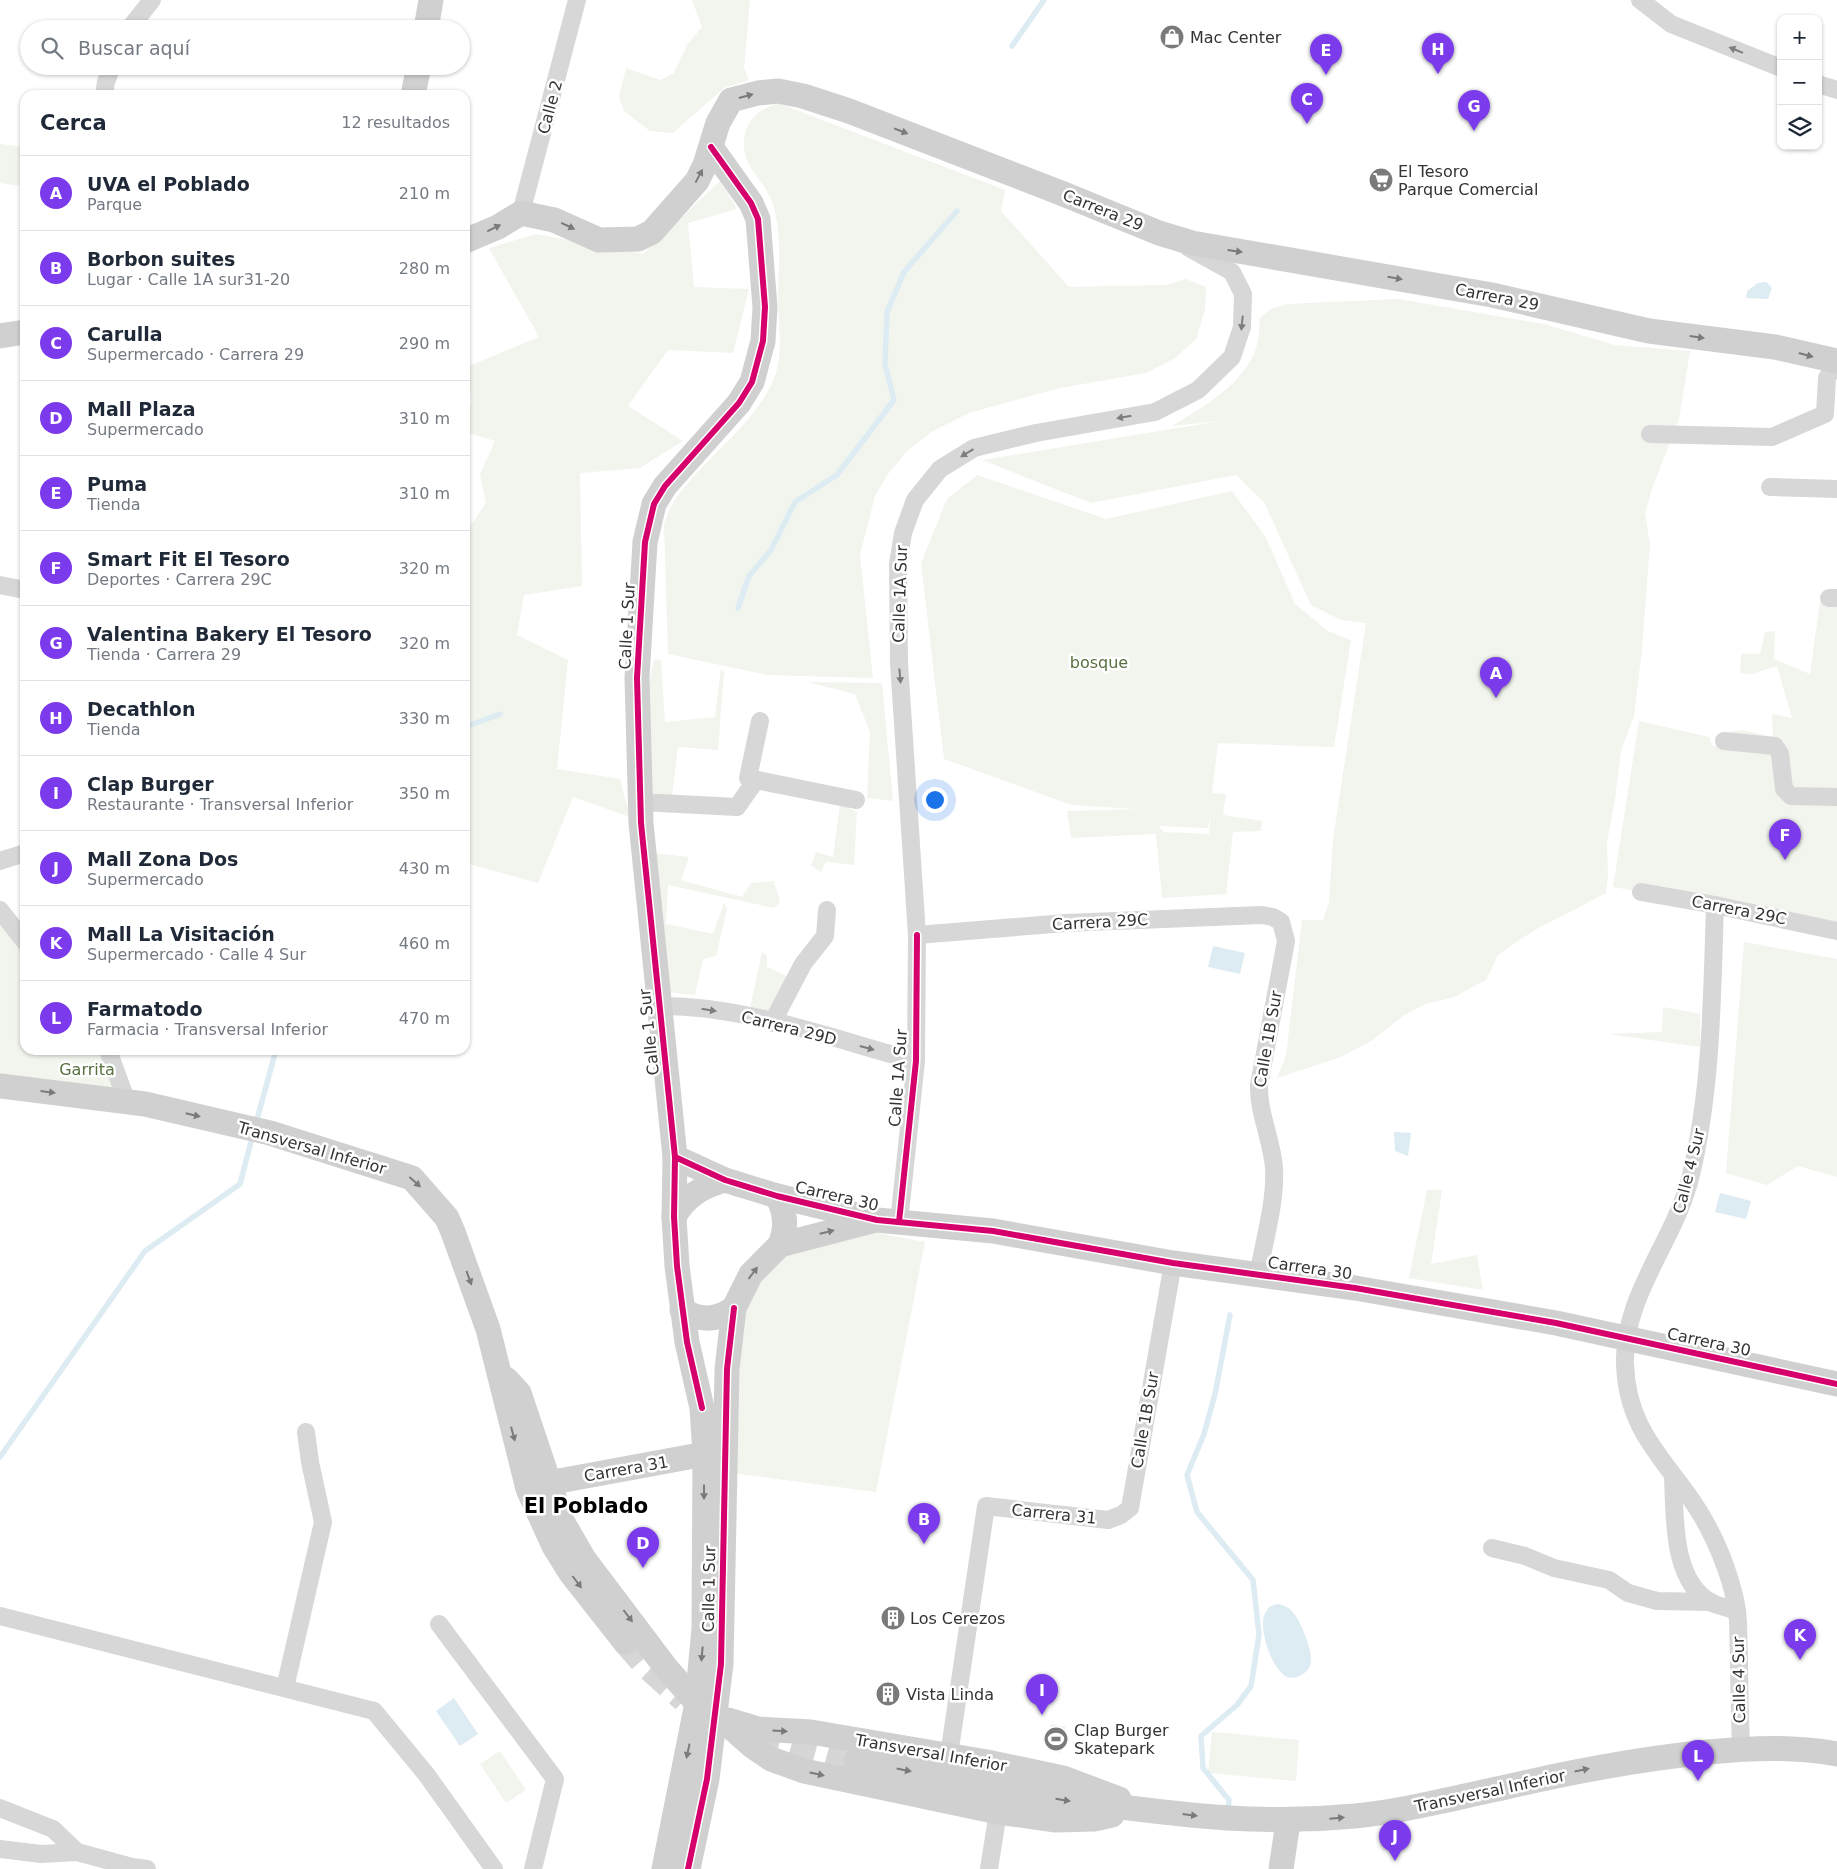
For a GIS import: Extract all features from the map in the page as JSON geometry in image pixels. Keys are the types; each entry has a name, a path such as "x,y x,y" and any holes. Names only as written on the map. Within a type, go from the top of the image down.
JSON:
{"street":[{"path":"136,20 152,0"},
{"path":"428,20 431,0"},
{"name":"Calle 2","path":"521,213 577,0"},
{"path":"1640,0 1671,24 1777,66"},
{"path":"105,90 109,75"},
{"path":"414,90 417,75"},
{"path":"1822,85 1837,90"},
{"name":"Carrera 29","path":"521,213 554,220 599,240 620,241 638,239 652,232 691,189 705,166 718,123 731,100 778,91 802,96 849,111 1159,233 1218,248 1492,295 1648,330 1775,347 1837,361"},
{"name":"Calle 1 Sur","path":"688,1869 707,1779 704,1629 705,1454 702,1408 682,1310 674,1217 675,1157 640,802 637,678 648,520 654,504 665,486 739,403 752,382 763,341 763,272 758,219 751,203 711,147"},
{"path":"470,239 498,227 521,213"},
{"name":"Calle 1A Sur","path":"888,1221 916,1061 917,935 898,663 898,564 903,533 915,500 940,469 974,448 1036,433 1155,412 1198,390 1232,357 1242,327 1243,294 1232,272 1159,233"},
{"path":"0,336 20,333"},
{"path":"1650,434 1772,437 1825,414 1827,378 1837,361"},
{"path":"1770,487 1837,489"},
{"path":"0,585 20,589"},
{"path":"640,802 737,807 756,780 856,800 748,778 760,720"},
{"path":"1724,741 1775,746 1780,754 1784,789 1792,796 1837,796"},
{"path":"0,861 20,855"},
{"name":"Carrera 29C","path":"1641,892 1715,905 1837,931"},
{"name":"Calle 4 Sur","path":"1715,905 1706,1073 1701,1122 1691,1177 1678,1216 1644,1286 1627,1338 1625,1363 1634,1412 1644,1435 1695,1504 1711,1532 1737,1610 1741,1749"},
{"path":"0,910 20,936"},
{"path":"772,1023 803,964 825,936 827,910"},
{"name":"Carrera 29C","path":"917,935 1066,924 1262,914 1273,917 1281,922"},
{"name":"Calle 1B Sur","path":"1258,1275 1274,1170 1272,1149 1259,1097 1259,1085 1286,941 1281,922"},
{"name":"Carrera 29D","path":"661,1006 713,1010 772,1023 916,1061"},
{"path":"111,1055 136,1103"},
{"name":"Transversal Inferior","path":"0,1086 136,1103 270,1133 412,1178 447,1218 488,1329 528,1489 542,1522 570,1572 626,1642"},
{"path":"675,1157 726,1180 776,1196 784,1215 785,1225 780,1245"},
{"path":"674,1217 680,1206 700,1189 726,1180"},
{"name":"Carrera 30","path":"776,1196 888,1221 993,1231 1173,1263 1355,1288 1556,1323 1837,1384"},
{"name":"Carrera 30","path":"780,1245 888,1221"},
{"name":"Calle 1 Sur","path":"664,1869 707,1709 723,1628 727,1354 734,1308 751,1274 780,1245"},
{"name":"Calle 1B Sur","path":"1121,1515 1130,1508 1173,1263"},
{"path":"682,1310 690,1315 708,1319 726,1314 734,1308"},
{"name":"Transversal Inferior","path":"498,1370 519,1393 562,1521 584,1559 667,1669 707,1709 752,1746 788,1767 998,1812 1056,1820 1094,1819 1141,1810"},
{"path":"284,1688 323,1522 310,1462 306,1432"},
{"name":"Carrera 31","path":"548,1483 705,1454"},
{"path":"1673,1476 1677,1542 1682,1565 1696,1589 1711,1602"},
{"name":"Carrera 31","path":"949,1755 986,1506 1108,1520 1121,1515"},
{"path":"1492,1548 1525,1556 1554,1568 1609,1580 1628,1593 1657,1601 1711,1602 1737,1610"},
{"path":"0,1616 374,1711 426,1774 494,1869"},
{"path":"439,1624 555,1779 533,1869"},
{"name":"Transversal Inferior","path":"707,1709 758,1729 812,1732 949,1755 1063,1778 1104,1792 1141,1810"},
{"name":"Transversal Inferior","path":"856,1761 1033,1795 1141,1810 1243,1820 1288,1822 1357,1816 1426,1806 1624,1762 1741,1749 1796,1748 1837,1754"},
{"path":"1710,1752 1730,1758 1808,1763 1837,1768"},
{"path":"0,1808 53,1829 77,1852"},
{"path":"989,1869 998,1812"},
{"path":"1281,1869 1288,1822"},
{"path":"0,1849 41,1854 77,1852 132,1867 148,1869"}],"green space":[{"path":"692,0 750,0 744,68 749,80 724,88 673,133 650,131 624,111 619,97 626,68 660,80 674,73 687,45 702,27"},
{"path":"778,103 1005,190 1001,211 1069,287 1166,285 1186,279 1206,287 1205,310 1196,339 1175,358 1146,373 1060,388 969,413 933,431 907,451 888,474 875,496 860,555 873,678 767,675 668,654 664,524 672,505 686,486 751,416 774,378 779,358 779,251 775,211 771,199 746,158 744,150 745,134 750,121 759,112"},
{"path":"0,144 20,146 19,186 0,183"},
{"path":"720,181 737,209 688,223 694,287 749,289 733,353 668,350 628,406 683,441 640,468 580,473 582,586 524,595 517,635 568,660 557,769 620,779 630,817 573,797 538,883 470,864 470,527 486,503 480,474 495,441 470,434 470,366 539,337 489,248 536,234 643,254"},
{"path":"1398,299 1544,324 1615,345 1690,351 1679,419 1652,489 1645,513 1650,544 1642,649 1634,716 1621,751 1607,842 1608,877 1606,893 1533,931 1498,955 1486,980 1454,997 1425,1004 1403,1016 1371,1041 1341,1057 1277,1078 1286,1056 1302,920 1323,920 1329,903 1333,839 1366,623 1341,620 1311,605 1264,502 1236,475 1091,503 982,460 1221,421 1172,426 1211,401 1235,381 1253,356 1258,341 1260,318 1271,309 1287,304"},
{"name":"bosque","path":"977,475 1106,519 1232,491 1265,536 1295,604 1328,631 1351,640 1334,747 1218,743 1212,793 1226,794 1223,815 1262,821 1261,831 1233,832 1226,894 1162,898 1156,834 1071,838 1067,811 1136,809 1072,805 944,759 921,563 947,499","holes":["1211,811 1209,834 1164,832 1159,826 1208,828"]},
{"path":"1820,602 1837,604 1837,790 1789,790 1784,741 1732,737 1730,731 1743,730 1773,737 1772,714 1792,718 1777,666 1752,674 1740,673 1741,654 1760,654 1765,632 1775,631 1774,659 1810,674"},
{"path":"654,659 661,660 665,722 715,717 721,669 724,672 718,750 678,747 672,795 650,793 647,695"},
{"path":"807,682 882,683 893,801 867,798 870,732 855,694"},
{"path":"1639,721 1709,737 1712,746 1774,750 1782,800 1837,803 1837,925 1613,887"},
{"path":"840,804 857,812 854,865 826,862 821,872 811,865 816,852 833,857"},
{"path":"654,853 689,857 681,880 742,897 751,883 774,881 780,902 774,908 668,885 666,924 713,934 724,903 727,909 716,956 703,959 695,995 666,992"},
{"name":"Garrita","path":"0,923 20,949 20,1055 101,1055 116,1093 0,1079"},
{"path":"1744,942 1837,959 1837,1177 1798,1166 1767,1185 1726,1173"},
{"path":"762,952 767,956 767,967 789,977 770,1016 750,1008"},
{"path":"1663,1007 1700,1014 1700,1047 1608,1034 1662,1032"},
{"path":"1427,1190 1442,1190 1431,1264 1477,1255 1483,1290 1409,1278"},
{"path":"847,1227 925,1242 876,1492 724,1472 730,1326 780,1245"},
{"name":"Clap Burger Skatepark","path":"1051,1724 1066,1727 1061,1753 1047,1750"},
{"path":"1212,1732 1299,1740 1296,1781 1208,1773"},
{"path":"500,1751 526,1790 506,1803 480,1764"}],"shaded area":[{"path":"1766,282 1772,288 1768,299 1746,298 1747,291 1758,283"},
{"path":"1213,946 1245,953 1240,974 1208,967"},
{"path":"1394,1132 1411,1133 1408,1156 1395,1151"},
{"path":"1720,1193 1751,1201 1746,1219 1715,1212"},
{"path":"1277,1604 1286,1607 1296,1617 1303,1630 1311,1654 1310,1666 1301,1675 1294,1678 1287,1677 1277,1667 1266,1644 1263,1628 1264,1616 1269,1607"},
{"path":"454,1698 478,1734 460,1746 436,1711"}],"waterway":[{"path":"1012,46 1044,0"},
{"path":"738,608 749,576 771,550 795,502 837,475 894,400 885,364 887,312 904,272 957,211"},
{"path":"470,725 500,714"},
{"path":"256,1123 275,1055"},
{"path":"0,1457 145,1251 240,1184 253,1134"},
{"path":"1228,1811 1229,1800 1203,1768 1201,1736 1237,1705 1251,1686 1259,1635 1253,1580 1197,1512 1187,1475 1204,1434 1215,1394 1230,1315"}],"tunnel":[{"path":"625,1642 644,1664 684,1700"},
{"path":"756,1734 856,1761"}],"cycle path":[{"path":"702,1408 687,1342 677,1266 674,1217 675,1157 641,823 637,678 645,542 654,504 665,486 739,403 752,382 763,341 765,307 758,219 751,203 711,147"},
{"path":"899,1222 916,1061 917,935"},
{"path":"675,1157 725,1180 777,1196 877,1220 993,1231 1173,1263 1355,1288 1556,1323 1837,1384"},
{"path":"688,1869 707,1779 721,1664 727,1369 734,1308"}],"place":[{"name":"Mac Center","path":"1172,37"},
{"name":"Decathlon","path":"1438,74"},
{"name":"Puma","path":"1326,75"},
{"name":"Carulla","path":"1307,124"},
{"name":"Valentina Bakery El Tesoro","path":"1474,131"},
{"name":"El Tesoro Parque Comercial","path":"1381,180"},
{"name":"UVA el Poblado","path":"1496,698"},
{"name":"Smart Fit El Tesoro","path":"1785,860"},
{"name":"Borbon suites","path":"924,1544"},
{"name":"Mall Plaza","path":"643,1568"},
{"name":"Los Cerezos","path":"893,1618"},
{"name":"Mall La Visitación","path":"1800,1660"},
{"name":"Vista Linda","path":"888,1694"},
{"name":"Clap Burger","path":"1042,1715"},
{"name":"Clap Burger Skatepark","path":"1056,1739"},
{"name":"Farmatodo","path":"1698,1781"},
{"name":"Mall Zona Dos","path":"1395,1861"}],"district":[{"name":"El Poblado","path":"586,1506"}]}
